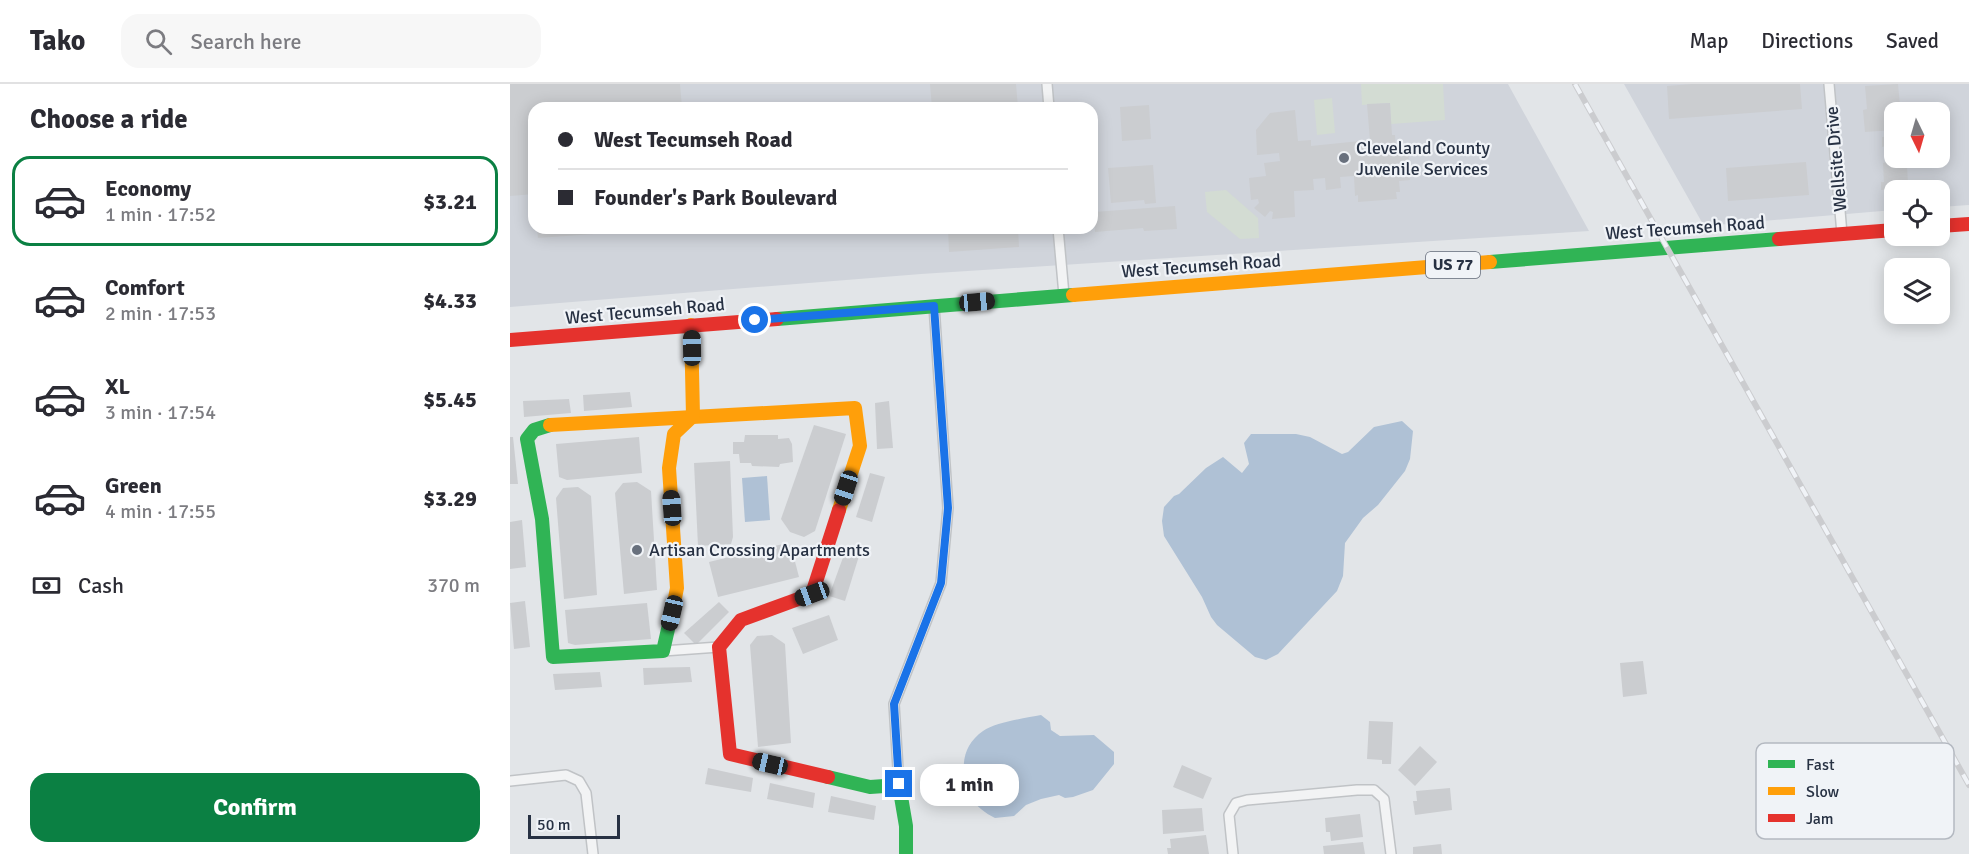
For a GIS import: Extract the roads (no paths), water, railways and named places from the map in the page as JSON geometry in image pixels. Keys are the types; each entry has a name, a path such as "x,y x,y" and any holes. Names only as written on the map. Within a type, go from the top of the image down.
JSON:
{"street":[{"path":"1047,84 1048,102"},
{"name":"Wellsite Drive","path":"1829,84 1842,234"},
{"path":"1950,225 1969,224"},
{"name":"West Tecumseh Road","path":"510,340 1884,231"},
{"path":"1059,234 1064,295"},
{"path":"906,854 906,826 899,784 894,704 941,583 948,508 934,306"},
{"path":"663,651 677,588 669,468 674,434 693,417 691,325"},
{"path":"719,647 553,657 542,519 527,439 534,430 548,425 855,408 860,446 812,594 741,620 719,647 730,754 870,788 899,784"},
{"path":"510,781 566,775 579,781 586,793 593,854"},
{"path":"1233,854 1229,815 1236,803 1247,800 1357,790 1374,790 1384,799 1391,854"}],"water":[{"path":"1402,421 1413,431 1410,459 1405,471 1378,505 1363,518 1345,543 1343,576 1337,591 1278,654 1266,660 1255,657 1217,625 1211,617 1202,597 1164,536 1162,521 1164,507 1206,468 1223,457 1242,473 1249,464 1244,443 1251,434 1296,434 1310,437 1342,454 1348,452 1374,427"},
{"path":"767,476 770,520 745,522 742,478"},
{"path":"1041,715 1050,722 1051,730 1060,736 1094,735 1114,752 1114,764 1093,790 1073,797 1065,798 1059,795 1041,799 1026,805 1014,816 995,818 984,812 968,793 964,773 966,752 977,736 995,725"}],"railway":[{"path":"1575,84 1945,743"},
{"path":"1954,758 1969,785"}],"place":[{"name":"Cleveland County Juvenile Services","path":"1344,158"},
{"name":"Artisan Crossing Apartments","path":"637,550"}]}
